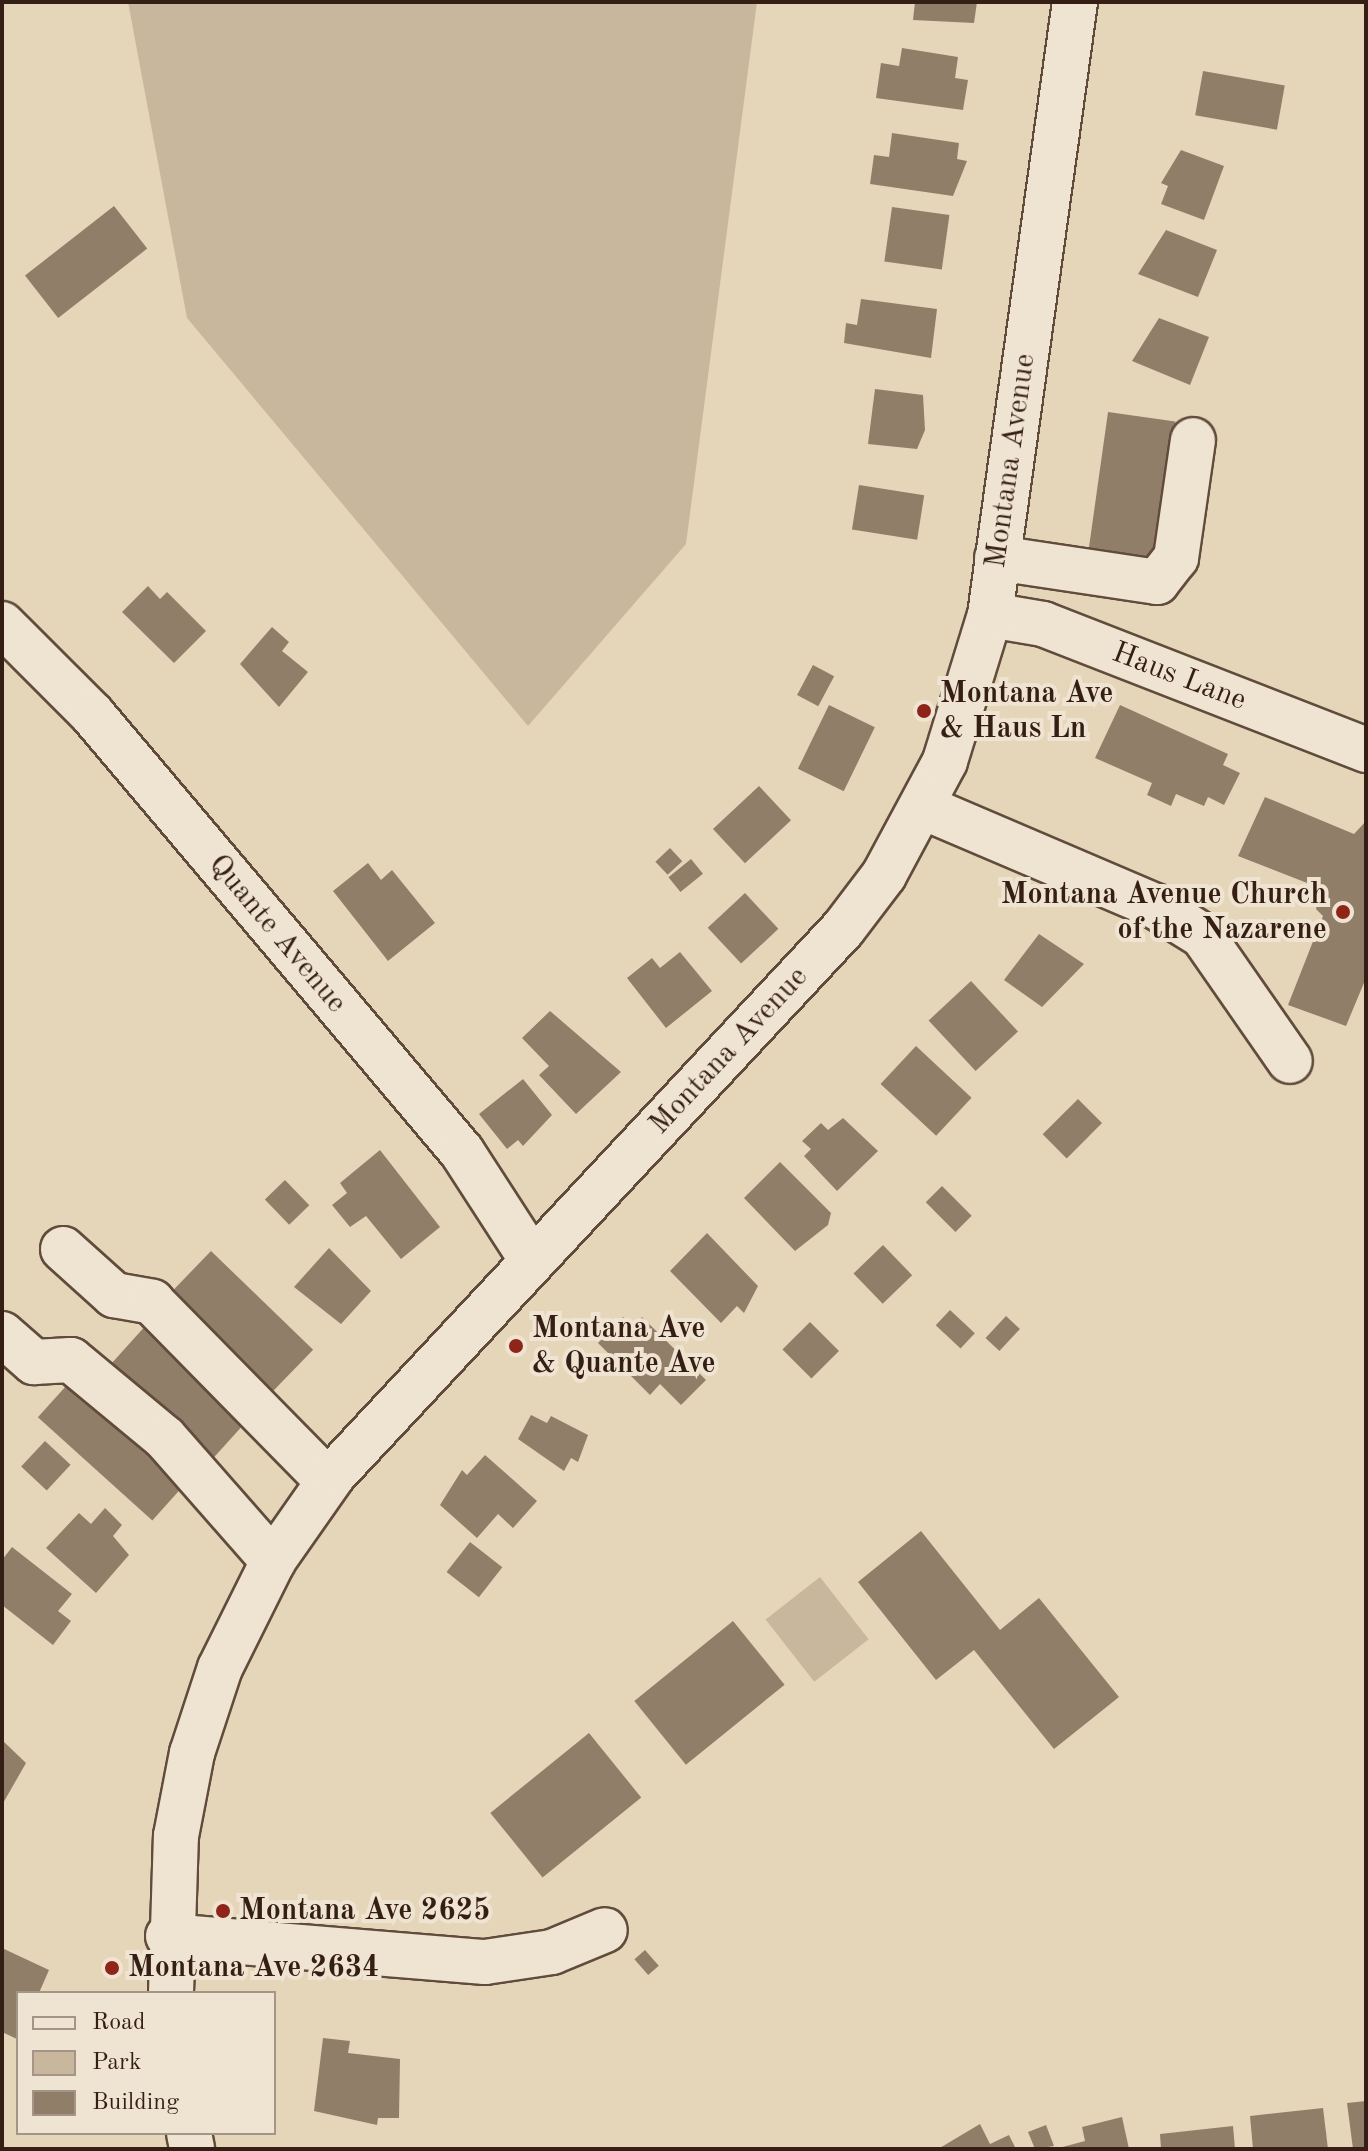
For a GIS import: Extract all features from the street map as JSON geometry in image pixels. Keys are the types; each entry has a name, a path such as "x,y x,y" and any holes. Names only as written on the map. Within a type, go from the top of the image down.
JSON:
{"street":[{"name":"Montana Avenue","path":"171,1991 168,1936 192,1753 220,1668 273,1561 328,1481 843,929 923,807 945,761 990,615 1075,2"},
{"path":"997,558 1157,582 1176,558 1193,440"},
{"name":"Haus Lane","path":"990,615 1043,624 1366,750"},
{"name":"Quante Avenue","path":"2,624 92,714 462,1152 532,1260"},
{"path":"923,807 1155,906 1203,936 1290,1061"},
{"path":"63,1249 114,1295 152,1302 328,1481"},
{"path":"2,1334 34,1362 71,1360 165,1438 273,1561"},
{"path":"168,1936 485,1962 552,1952 605,1930"}],"green space":[{"path":"128,2 757,2 686,544 528,726 187,318"},
{"path":"820,1577 869,1639 814,1682 766,1619"}],"building":[{"path":"915,2 977,2 974,23 913,20"},
{"path":"902,48 958,57 955,78 968,80 963,110 876,98 881,63 899,66"},
{"path":"1203,71 1285,85 1277,130 1195,115"},
{"path":"892,133 959,143 957,159 967,161 953,196 870,184 874,155 889,157"},
{"path":"1181,150 1224,166 1204,220 1161,204 1168,186 1161,183"},
{"path":"114,206 147,249 58,318 25,276"},
{"path":"892,207 949,215 942,270 884,261"},
{"path":"1166,230 1217,250 1198,297 1138,274"},
{"path":"861,299 937,309 931,358 844,343 846,323 857,325"},
{"path":"1159,318 1209,337 1190,385 1132,361"},
{"path":"875,389 923,395 925,430 917,449 868,444"},
{"path":"1108,412 1175,421 1154,574 1087,565"},
{"path":"859,485 924,495 917,540 852,529"},
{"path":"148,586 160,599 167,592 206,631 174,663 122,612"},
{"path":"272,627 289,642 282,651 308,672 279,707 240,664"},
{"path":"813,665 834,676 818,706 797,695"},
{"path":"829,705 875,727 844,791 798,769"},
{"path":"1120,705 1228,754 1223,765 1240,773 1224,805 1208,797 1204,806 1176,794 1171,806 1147,795 1152,783 1095,758"},
{"path":"759,786 791,820 745,863 713,829"},
{"name":"Montana Avenue Church of the Nazarene","path":"1265,797 1354,834 1366,821 1366,978 1346,1026 1288,1005 1323,916 1316,909 1320,888 1238,856"},
{"path":"670,848 682,861 668,875 655,862"},
{"path":"691,859 703,874 680,892 668,877"},
{"path":"368,863 381,880 392,870 435,923 388,961 333,891"},
{"path":"745,893 778,929 741,964 708,928"},
{"path":"1039,934 1084,964 1042,1007 1004,980"},
{"path":"680,952 712,991 666,1028 627,978 652,958 660,968"},
{"path":"971,981 1018,1031 976,1071 929,1021"},
{"path":"550,1011 621,1072 576,1114 539,1075 549,1066 522,1038"},
{"path":"916,1046 972,1098 936,1136 881,1084"},
{"path":"523,1079 552,1115 523,1146 518,1140 507,1149 479,1114"},
{"path":"1078,1099 1102,1123 1067,1158 1043,1134"},
{"path":"843,1118 878,1151 837,1191 804,1156 811,1149 802,1141 821,1123 828,1130"},
{"path":"380,1150 440,1227 401,1259 366,1216 350,1227 332,1205 347,1193 340,1183"},
{"path":"780,1162 831,1213 828,1225 795,1251 744,1198"},
{"path":"285,1180 309,1205 289,1225 265,1199"},
{"path":"942,1186 972,1216 955,1232 926,1202"},
{"path":"707,1233 758,1286 744,1313 737,1306 721,1323 670,1271"},
{"path":"883,1245 912,1275 883,1304 854,1273"},
{"path":"329,1248 371,1291 341,1324 294,1287"},
{"path":"211,1251 313,1350 272,1392 170,1293"},
{"path":"950,1310 975,1333 961,1349 936,1325"},
{"path":"1006,1316 1020,1329 999,1351 986,1338"},
{"path":"623,1317 633,1326 642,1317 706,1380 681,1405 660,1384 650,1395 598,1343"},
{"path":"810,1322 839,1351 811,1379 782,1350"},
{"path":"148,1323 251,1416 211,1461 108,1368"},
{"path":"76,1375 190,1478 152,1520 38,1417"},
{"path":"531,1415 547,1423 551,1416 588,1435 578,1462 571,1458 564,1471 518,1439"},
{"path":"45,1441 71,1465 47,1490 21,1467"},
{"path":"485,1455 537,1501 513,1528 498,1514 477,1538 440,1505 462,1470 467,1475"},
{"path":"105,1508 122,1525 113,1536 129,1555 96,1593 46,1548 79,1513 91,1524"},
{"path":"921,1531 1000,1630 1039,1598 1119,1697 1054,1749 974,1650 936,1680 858,1582"},
{"path":"470,1542 502,1567 479,1597 447,1572"},
{"path":"12,1547 72,1594 58,1611 71,1621 53,1645 2,1605 2,1560"},
{"path":"733,1621 785,1685 686,1765 634,1701"},
{"path":"589,1733 641,1798 543,1877 490,1813"},
{"path":"2,1740 26,1763 2,1805"},
{"path":"2,1948 49,1970 40,1991 16,1991 16,2039 2,2032"},
{"path":"645,1950 659,1966 648,1975 634,1959"},
{"path":"323,2038 350,2041 348,2053 400,2059 399,2118 378,2118 377,2125 314,2111"},
{"path":"1366,2101 1366,2149 1353,2149 1347,2103"},
{"path":"1323,2108 1328,2149 1253,2149 1250,2116"},
{"path":"1122,2117 1129,2149 1055,2149 1085,2141 1082,2127"},
{"path":"980,2124 990,2144 1009,2135 1016,2149 938,2149"},
{"path":"1046,2125 1054,2146 1035,2149 1028,2132"},
{"path":"1233,2126 1235,2149 1161,2149 1160,2134"}],"place":[{"name":"Montana Ave & Haus Ln","path":"924,711"},
{"name":"Montana Avenue Church of the Nazarene","path":"1343,912"},
{"name":"Montana Ave & Quante Ave","path":"516,1346"},
{"name":"Montana Ave 2625","path":"223,1911"},
{"name":"Montana Ave 2634","path":"112,1968"}]}
